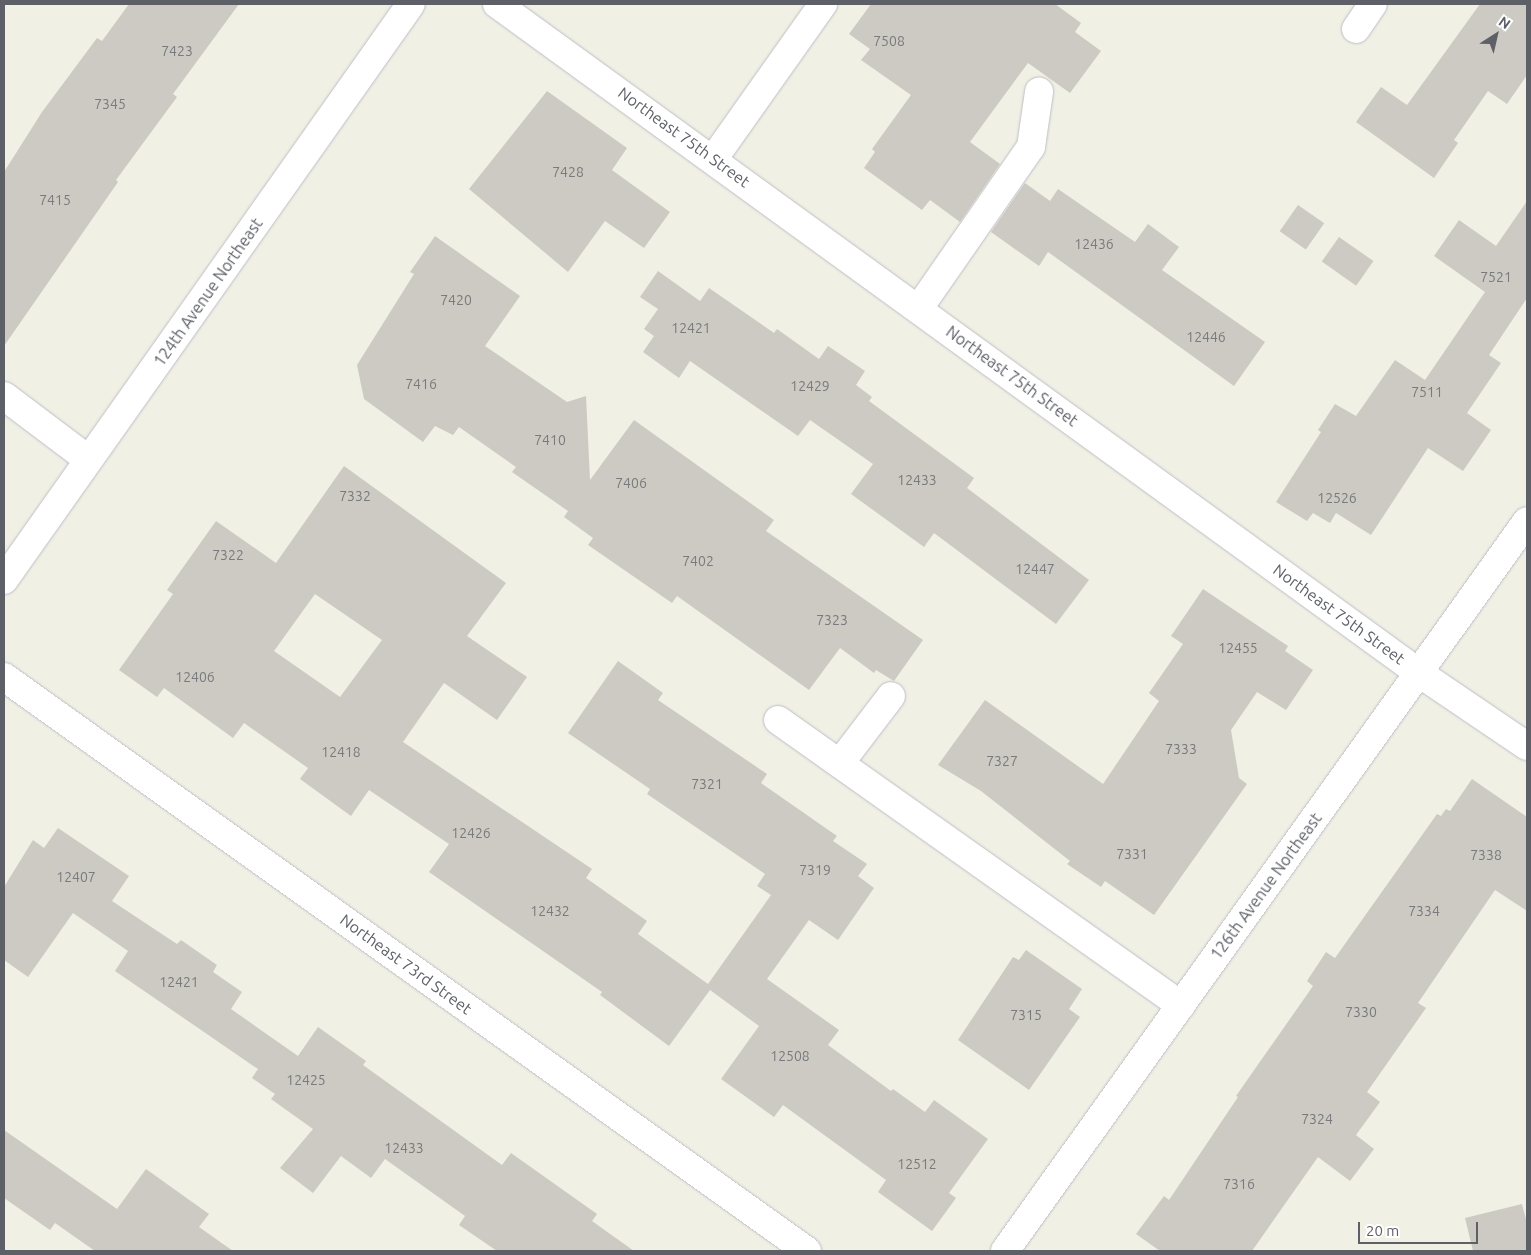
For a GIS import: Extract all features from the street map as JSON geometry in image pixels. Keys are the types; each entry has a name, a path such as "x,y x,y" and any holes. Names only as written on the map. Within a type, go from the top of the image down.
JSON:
{"street":[{"name":"124th Avenue Northeast","path":"4,580 411,4"},
{"name":"Northeast 75th Street","path":"497,4 714,158 1419,673 1527,746"},
{"path":"714,158 823,4"},
{"path":"1356,29 1374,4"},
{"path":"919,308 1031,147 1039,92"},
{"path":"4,396 89,460"},
{"name":"126th Avenue Northeast","path":"1005,1251 1527,520"},
{"name":"Northeast 73rd Street","path":"4,677 807,1251"},
{"path":"840,763 891,696"},
{"path":"778,720 1181,1005"}],"building":[{"path":"129,4 239,4 173,94 177,97 116,180 118,182 4,346 4,172 42,112 97,38 102,41"},
{"path":"871,4 1055,4 1081,23 1075,32 1101,51 1070,93 1028,63 970,142 1000,164 960,222 930,200 922,210 864,168 875,152 872,149 911,95 861,60 870,49 849,34"},
{"path":"1480,4 1527,4 1527,75 1507,104 1488,91 1454,140 1458,143 1434,178 1356,122 1381,87 1407,105"},
{"path":"547,91 627,148 612,170 670,212 644,248 605,221 568,272 469,189"},
{"path":"1025,183 1050,201 1058,189 1135,242 1148,224 1179,247 1162,270 1265,342 1234,386 1048,252 1039,266 991,232"},
{"path":"1527,201 1527,298 1489,355 1501,363 1467,413 1491,430 1463,471 1428,448 1371,535 1336,513 1330,523 1313,513 1307,521 1276,502 1321,432 1318,430 1335,404 1356,416 1395,360 1425,380 1485,292 1434,256 1459,220 1496,246"},
{"path":"1298,205 1324,223 1306,250 1280,231"},
{"path":"435,236 520,296 485,346 567,402 586,396 590,480 634,420 774,520 766,531 923,640 894,681 876,670 874,673 840,648 809,690 677,596 672,603 588,545 593,538 564,517 568,511 512,472 516,467 459,427 453,435 435,426 423,442 364,399 357,365 414,274 410,272"},
{"path":"1339,237 1373,261 1356,286 1322,262"},
{"path":"658,271 700,301 709,288 774,333 777,329 819,359 828,346 865,371 856,385 872,397 869,401 974,478 967,488 1089,580 1056,624 934,533 924,547 851,494 873,464 810,420 798,436 690,361 679,378 643,352 654,336 644,329 658,309 640,297"},
{"path":"344,466 506,583 467,636 527,677 497,720 444,683 403,742 592,869 586,878 647,921 638,934 708,984 771,895 757,886 765,874 647,794 650,789 568,733 618,661 663,693 658,700 767,774 761,783 837,836 833,841 867,864 858,876 874,888 838,940 809,920 767,979 839,1030 828,1045 891,1091 893,1089 925,1112 934,1100 988,1139 949,1193 956,1198 932,1231 878,1192 886,1180 783,1105 774,1117 721,1079 759,1026 710,990 669,1046 600,995 602,992 429,872 449,844 369,790 351,816 300,779 308,768 244,723 233,738 164,688 157,697 119,670 173,594 167,590 216,521 276,563","holes":["315,594 382,640 340,697 274,651"]},
{"path":"1203,589 1288,646 1285,651 1313,670 1286,710 1257,692 1231,730 1239,778 1247,784 1154,915 1105,881 1101,887 1067,864 1070,861 981,791 938,765 985,700 1103,784 1159,701 1149,693 1183,644 1171,636"},
{"path":"1472,779 1527,817 1527,911 1495,890 1418,1003 1426,1008 1367,1092 1380,1102 1356,1135 1374,1149 1350,1181 1318,1157 1252,1251 1160,1251 1136,1234 1164,1196 1169,1200 1238,1097 1236,1096 1313,986 1307,981 1326,952 1335,958 1437,814 1441,816 1446,809 1450,811"},
{"path":"58,828 129,876 112,901 177,944 181,940 217,965 213,972 242,992 231,1009 298,1056 318,1027 366,1061 363,1065 502,1165 511,1153 597,1214 592,1221 634,1251 497,1251 459,1225 465,1216 385,1159 371,1178 341,1156 313,1193 280,1168 313,1129 271,1099 275,1094 252,1078 258,1069 115,971 128,951 73,913 28,977 4,960 4,887 33,840 44,848"},
{"path":"1026,950 1082,989 1069,1009 1080,1017 1029,1090 958,1040 1013,957 1019,960"},
{"path":"4,1130 117,1209 146,1169 209,1214 199,1227 233,1251 95,1251 55,1223 50,1230 4,1198"},
{"path":"1522,1204 1527,1223 1527,1251 1473,1251 1465,1218"}]}
